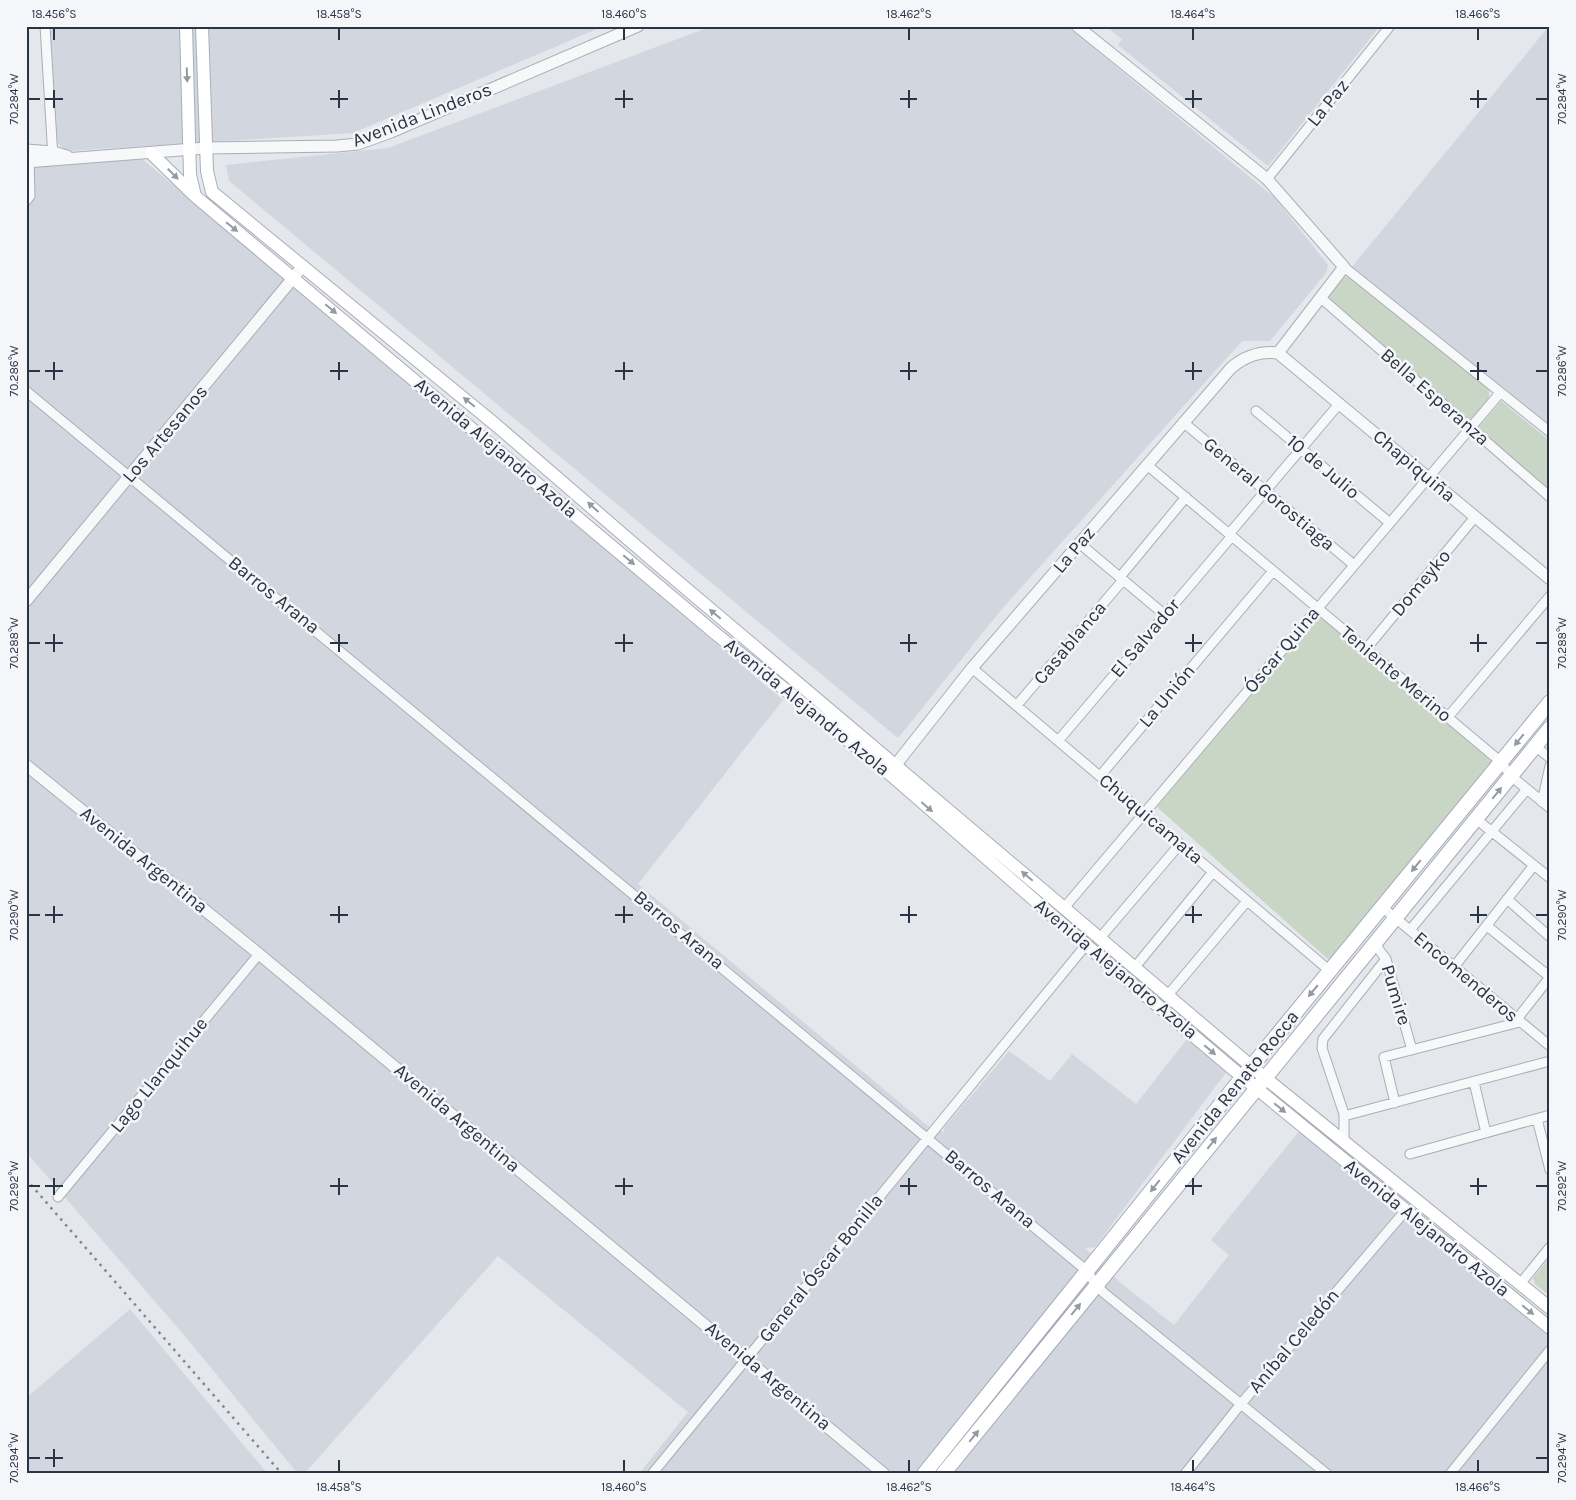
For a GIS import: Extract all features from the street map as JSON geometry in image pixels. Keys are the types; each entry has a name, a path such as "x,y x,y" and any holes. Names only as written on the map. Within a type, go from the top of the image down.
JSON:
{"main road":[{"path":"186,26 190,175 195,196"},
{"name":"Avenida Alejandro Azola","path":"202,26 206,148 208,179 212,192 526,450 893,770 1086,945 1242,1077 1260,1082 1344,1142 1550,1308"},
{"name":"Avenida Alejandro Azola","path":"151,152 195,196 294,277 716,634 893,770 1135,967 1251,1066 1260,1082 1406,1210 1550,1328"},
{"name":"Avenida Renato Rocca","path":"924,1474 1242,1077 1550,702"},
{"name":"Avenida Renato Rocca","path":"944,1474 1260,1082 1550,728"},
{"path":"979,1407 990,1417"}],"street":[{"path":"44,26 53,156"},
{"name":"Avenida Linderos","path":"28,156 76,158 206,148 358,144 391,132 638,26"},
{"path":"1077,26 1267,179 1344,267 1550,432"},
{"name":"La Paz","path":"1267,179 1390,26"},
{"path":"26,201 30,196 28,156"},
{"name":"Los Artesanos","path":"26,601 303,266"},
{"path":"1278,353 1344,267"},
{"name":"Bella Esperanza","path":"1321,298 1550,497"},
{"name":"La Paz","path":"893,770 972,668 1183,422 1237,362 1258,353 1278,353"},
{"name":"Chapiquiña","path":"1278,353 1550,579"},
{"name":"Barros Arana","path":"26,391 928,1138 1087,1271 1096,1285 1240,1405 1327,1474"},
{"name":"Óscar Quina","path":"1064,908 1500,393"},
{"name":"El Salvador","path":"1058,741 1339,404"},
{"name":"10 de Julio","path":"1256,411 1390,523"},
{"name":"General Gorostiaga","path":"1183,422 1354,565"},
{"name":"Teniente Merino","path":"1147,465 1501,762 1510,776 1550,808"},
{"name":"Casablanca","path":"1017,705 1186,497"},
{"name":"Domeyko","path":"1366,649 1476,517"},
{"path":"1079,543 1165,615"},
{"name":"La Unión","path":"1100,776 1273,571"},
{"path":"1448,717 1550,596"},
{"name":"Chuquicamata","path":"972,668 1330,970"},
{"path":"1535,746 1550,758"},
{"name":"Avenida Argentina","path":"26,765 259,954 747,1358 884,1474"},
{"path":"1542,802 1550,766"},
{"path":"1410,930 1527,789"},
{"path":"1476,819 1550,878"},
{"path":"1100,938 1180,844"},
{"path":"1454,967 1534,865"},
{"path":"1135,967 1213,872"},
{"path":"1507,899 1550,937"},
{"path":"1168,995 1247,901"},
{"name":"Encomenderos","path":"1382,907 1550,1046"},
{"path":"1395,1103 1384,1057 1519,1020 1550,977 1487,926"},
{"name":"Pumire","path":"1374,943 1386,959 1412,1050"},
{"name":"General Óscar Bonilla","path":"652,1474 1086,945"},
{"name":"Lago Llanquihue","path":"58,1197 259,954"},
{"name":"Avenida Renato Rocca","path":"1344,1142 1344,1116 1322,1048 1323,1039 1386,959"},
{"path":"1344,1116 1550,1061"},
{"path":"1474,1082 1486,1133"},
{"path":"1410,1154 1550,1116"},
{"path":"1537,1119 1550,1170"},
{"name":"Aníbal Celedón","path":"1185,1474 1240,1405 1406,1210"},
{"path":"1520,1284 1550,1247"},
{"path":"1450,1474 1550,1350"}],"shaded area":[{"path":"47,26 604,26 353,133 67,151 50,137"},
{"path":"712,26 1067,26 1275,198 1328,265 1326,273 1270,341 1242,341 1002,609 898,738 229,181 226,165 388,148"},
{"path":"1106,26 1380,26 1268,166 1118,45 1122,39"},
{"path":"1550,26 1550,425 1352,267"},
{"path":"142,159 270,265 783,700 638,884 928,1126 944,1132 944,1128 1009,1051 1050,1081 1072,1054 1136,1104 1187,1039 1227,1071 1095,1247 1085,1248 1122,1284 1174,1325 1229,1255 1211,1240 1300,1130 1550,1332 1550,1474 639,1474 688,1412 498,1256 304,1474 298,1474 184,1335 26,1152 26,167"},
{"path":"130,1309 268,1474 26,1474 26,1398"}],"green space":[{"path":"1342,277 1350,277 1489,388 1489,399 1470,421 1327,299"},
{"path":"1501,401 1550,441 1550,490 1478,428"},
{"path":"1320,613 1493,760 1329,960 1157,807"},
{"path":"1550,1257 1550,1296 1535,1284 1533,1278"}],"railway":[{"path":"26,1179 282,1474"}]}
